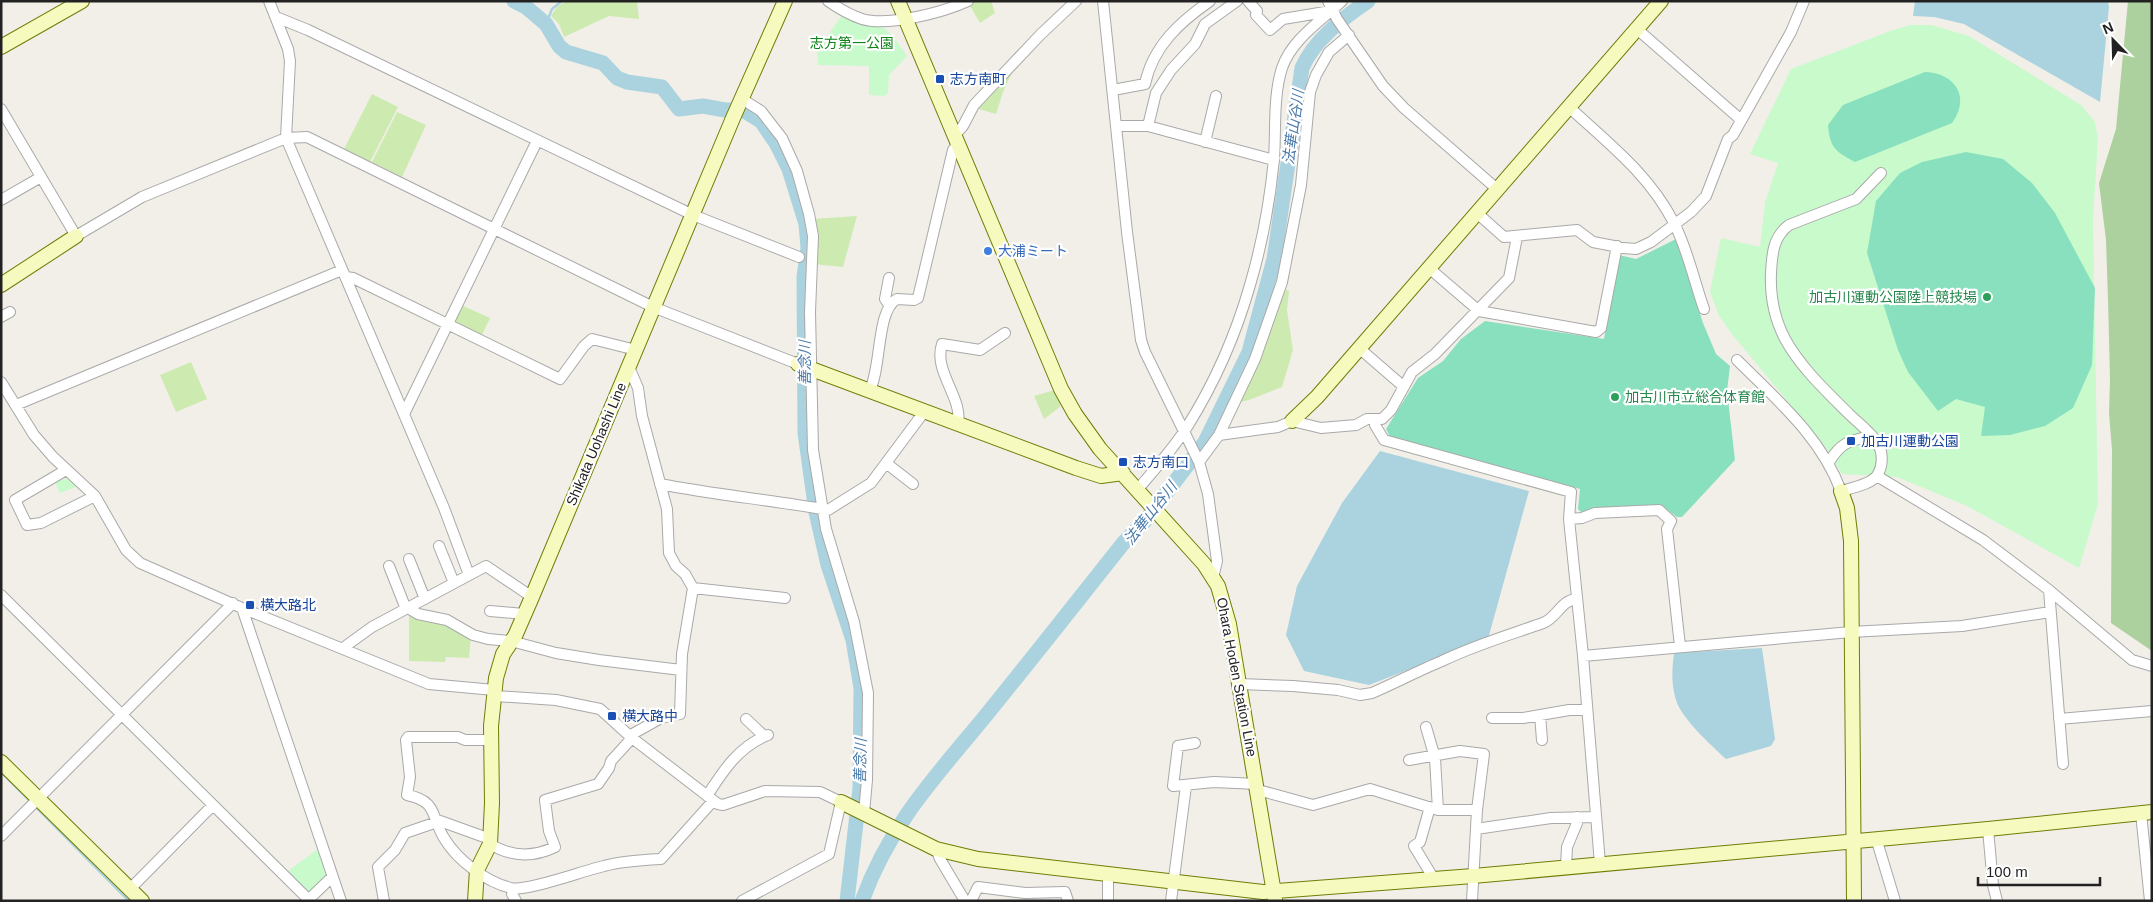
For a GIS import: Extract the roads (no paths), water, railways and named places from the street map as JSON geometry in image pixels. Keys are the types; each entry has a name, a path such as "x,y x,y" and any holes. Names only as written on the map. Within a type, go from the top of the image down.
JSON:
{"street":[{"path":"1,47 82,1"},
{"path":"269,1 288,49 290,61 286,138 444,508 469,575"},
{"name":"Shikata Uohashi Line","path":"475,901 477,870 490,842 492,803 491,740 495,693 501,660 532,597 733,118 785,1"},
{"path":"828,1 864,20 906,18 943,11 968,1"},
{"name":"Ohara Hoden Station Line","path":"898,1 1061,389 1088,434 1204,564 1221,595 1229,624 1240,684 1274,896"},
{"path":"869,392 877,369 883,318 889,305 897,299 914,300 918,298 953,150 974,105 1040,35 1076,1"},
{"path":"1103,1 1127,232 1141,340 1183,432 1199,462 1208,494 1216,552 1217,562 1213,578"},
{"path":"1113,90 1146,84 1154,56 1169,36 1190,16 1210,1"},
{"path":"1148,126 1156,92 1171,70 1194,44 1205,24 1237,1"},
{"path":"1248,1 1257,11 1256,15 1270,30 1283,19 1332,10"},
{"path":"1140,491 1183,432 1218,370 1250,286 1266,213 1274,160 1277,99 1282,68 1297,44 1315,24 1342,1"},
{"path":"1219,435 1278,427 1292,421 1306,410 1661,1"},
{"path":"1477,213 1504,237 1576,230 1593,242 1617,246 1636,249 1651,242 1691,212 1706,196 1717,164 1740,119 1786,40 1804,1"},
{"path":"1332,10 1384,86 1404,108 1497,189"},
{"path":"276,17 308,30 693,215 799,257"},
{"path":"1636,29 1740,119"},
{"path":"1199,462 1219,435 1255,359 1282,282 1300,192 1310,92 1316,75 1329,52 1349,35"},
{"path":"1205,142 1216,96"},
{"path":"741,102 761,111 782,138 792,158 806,200 813,236 810,312 812,441 822,509 838,572 854,622 868,693 867,780 863,813"},
{"path":"1569,107 1643,175 1675,224 1704,310"},
{"path":"1,109 76,236"},
{"path":"1117,126 1148,126 1274,160"},
{"path":"1,285 76,236 142,197 286,138 307,137 653,307 869,392 1101,476 1123,473"},
{"path":"404,414 537,141"},
{"path":"1841,492 1872,480 1877,476 1882,457 1877,443 1872,436 1820,385 1793,351 1780,327 1771,303 1770,283 1775,241 1780,231 1788,225 1856,199 1880,173"},
{"path":"1,200 41,177"},
{"path":"1292,421 1321,428 1356,425 1367,419 1382,418 1391,410 1412,372 1435,354 1479,311 1509,278 1517,237"},
{"path":"1428,268 1479,311 1596,332 1602,328 1617,246"},
{"path":"16,405 344,274 560,379 584,346 592,339 636,350"},
{"path":"889,278 885,299 889,305"},
{"path":"958,424 959,414 940,359 942,344 980,350 1005,333"},
{"path":"1359,348 1404,387"},
{"path":"1737,360 1794,417 1816,443 1829,462 1846,508 1851,541 1854,901"},
{"path":"384,901 378,868 383,860 395,850 405,833 438,822 490,842 497,848 525,856 555,847 549,831 545,800 598,784 610,768 611,761 630,737 661,718 680,714 682,670 693,588 685,574 676,566 669,552 668,517 642,416 638,388 630,367"},
{"path":"1,382 37,439 66,470 95,496 126,550 140,563 237,606 429,684 556,700 593,707 606,712 630,737 710,798 723,805 756,793 778,791 802,794 820,792 936,849 978,859 1174,881 1262,892 1274,896 1434,879 1988,829 2146,812 2150,901"},
{"path":"660,484 714,494 828,510 871,483 924,412"},
{"path":"1375,426 1384,440 1571,492 1568,519 1583,656 1600,864"},
{"path":"1829,462 1840,446 1859,438 1872,436"},
{"path":"886,463 913,484"},
{"path":"66,470 15,500 27,525 41,524 95,496"},
{"path":"1877,476 1983,540 2049,590 2132,660 2152,666"},
{"path":"1568,519 1582,518 1595,513 1659,510 1671,521 1667,529 1680,646"},
{"path":"438,546 454,583"},
{"path":"409,559 425,599"},
{"path":"389,566 407,609 418,614 447,620 473,635 511,641 599,660 682,670"},
{"path":"344,648 372,626 486,566 532,597"},
{"path":"693,588 785,598"},
{"path":"2049,590 2063,764"},
{"path":"1,595 307,900 332,877"},
{"path":"1240,684 1338,690 1360,695 1372,693 1442,660 1527,627 1543,623 1551,619 1569,600 1576,599"},
{"path":"1,836 237,606"},
{"path":"237,606 341,901"},
{"path":"490,611 524,614"},
{"path":"1583,656 1851,632 1962,626 2050,612"},
{"path":"1492,718 1586,710"},
{"path":"2059,719 2152,711"},
{"path":"1540,715 1542,740"},
{"path":"491,740 465,740 458,737 408,738 406,740 410,777 407,795 428,804 449,845 477,870 513,889 569,877 606,865 661,859 710,798 732,759 766,736 746,718"},
{"path":"1426,727 1435,755 1434,808 1420,842 1414,846 1434,879"},
{"path":"1195,743 1178,746 1173,786 1214,782 1258,788 1313,805 1370,789 1434,808 1477,810"},
{"path":"1409,760 1460,751 1484,754 1477,810 1472,901"},
{"path":"1,762 142,901"},
{"path":"1171,901 1186,786"},
{"path":"742,901 829,854 844,803"},
{"path":"130,889 213,805"},
{"path":"1566,867 1567,847 1577,822 1577,817"},
{"path":"1476,829 1552,818 1595,817"},
{"path":"1988,829 1993,885 1997,901"},
{"path":"1876,838 1896,901"},
{"path":"936,849 940,859 966,900 978,887 1025,893 1065,892 1068,901"},
{"path":"1108,873 1108,901"}],"water":[{"path":"1915,1 2108,1 2100,102 1964,24 1934,17 1913,16"},
{"path":"1380,451 1529,491 1488,639 1369,685 1304,671 1286,635 1297,586 1342,503"},
{"path":"1762,648 1775,739 1771,746 1726,759 1698,731 1679,707 1674,694 1672,671 1674,653"}],"waterway":[{"name":"善念川","path":"514,1 526,7 546,24 559,46 566,52 603,63 617,78 627,82 662,87 679,109 703,106 725,110 743,110 761,121 776,143 789,169 806,224 808,248 804,277 805,433 816,512 828,565 853,640 861,688 860,788 847,901"},
{"path":"546,24 552,9 562,1"},
{"name":"法華山谷川","path":"862,901 885,849 914,804 1125,541 1145,521 1205,442 1249,352 1274,259 1302,68 1314,48 1330,30 1368,1"},
{"path":"1,772 30,801"},
{"path":"34,805 129,901"}],"place":[{"name":"志方南町","path":"940,79"},
{"name":"大浦ミート","path":"988,251"},
{"name":"加古川運動公園陸上競技場","path":"1987,297"},
{"name":"加古川市立総合体育館","path":"1615,397"},
{"name":"加古川運動公園","path":"1851,441"},
{"name":"志方南口","path":"1123,462"},
{"name":"横大路北","path":"250,605"},
{"name":"横大路中","path":"612,716"}],"park label":[{"name":"志方第一公園","path":"852,43"}]}
